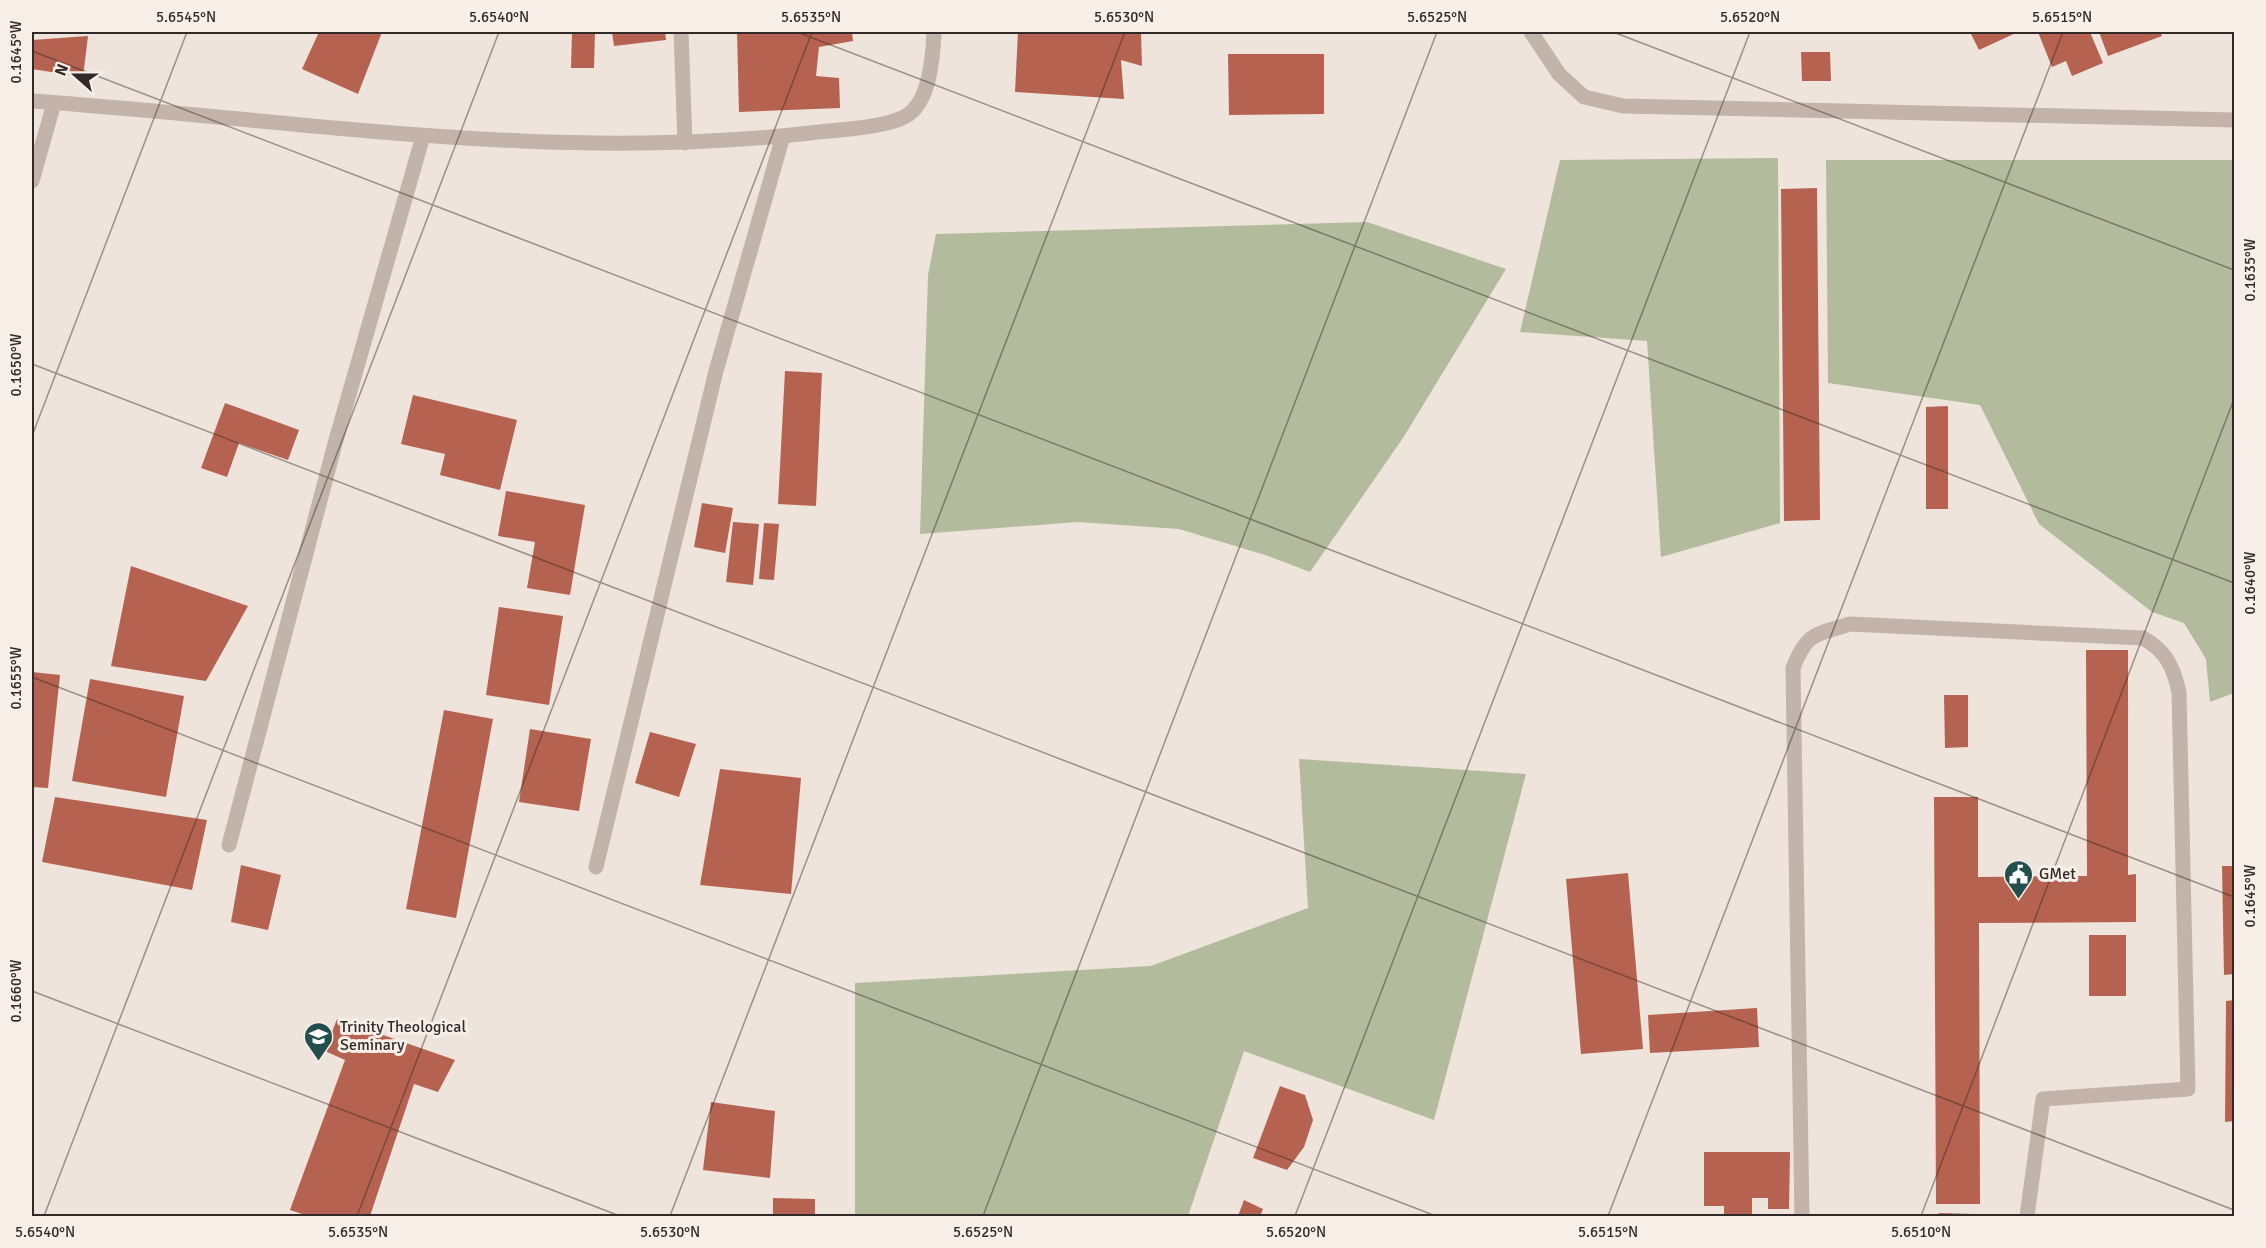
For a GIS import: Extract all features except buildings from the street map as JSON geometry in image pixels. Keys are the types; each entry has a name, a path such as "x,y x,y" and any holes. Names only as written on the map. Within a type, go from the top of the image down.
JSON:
{"street":[{"path":"681,32 686,143"},
{"path":"32,101 423,136 545,143 686,143 783,136 876,125 906,116 923,95 933,62 934,32"},
{"path":"1531,32 1559,74 1584,97 1623,106 2235,120"},
{"path":"32,181 54,103"},
{"path":"228,845 336,440 423,136"},
{"path":"596,867 716,371 783,136"},
{"path":"1802,1216 1793,668 1803,643 1818,634 1850,624 2142,638 2158,647 2173,666 2180,692 2188,1089 2043,1099 2027,1216"}],"green space":[{"path":"1778,158 1780,523 1661,557 1647,341 1520,332 1560,160"},
{"path":"1826,160 2234,160 2234,693 2210,702 2206,659 2184,623 2152,612 2039,524 1980,405 1828,383"},
{"path":"1367,222 1506,269 1403,438 1310,572 1268,556 1179,529 1078,522 920,534 928,275 936,234"},
{"path":"1299,759 1526,774 1434,1120 1244,1051 1188,1216 855,1216 855,983 1151,966 1308,908"}],"place":[{"name":"GMet","path":"2018,900"},
{"name":"Trinity Theological Seminary","path":"319,1062"}]}
